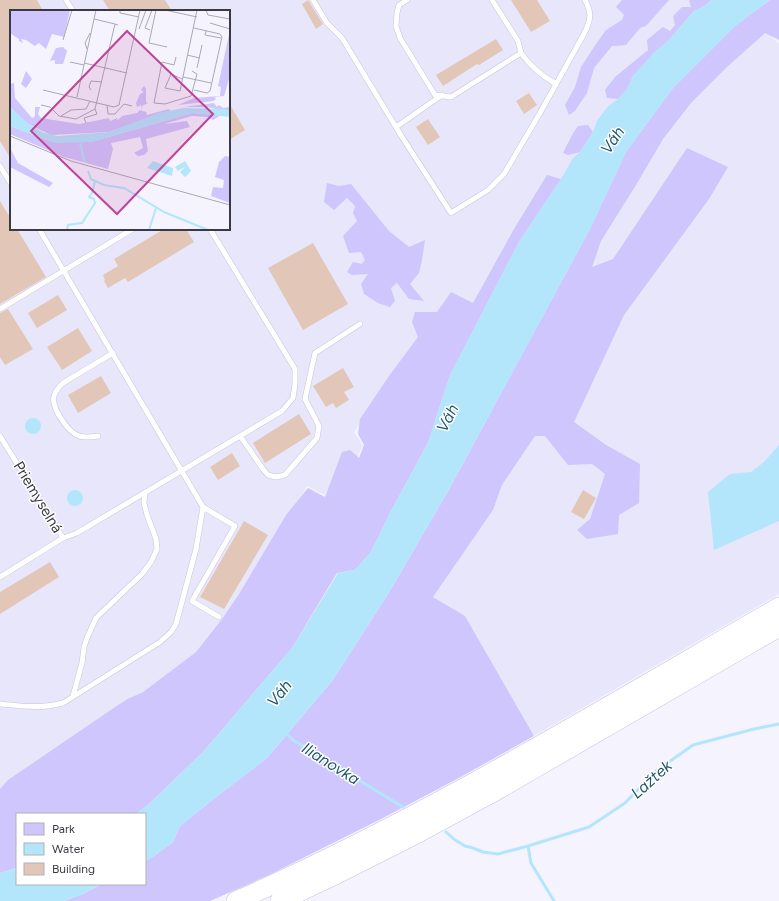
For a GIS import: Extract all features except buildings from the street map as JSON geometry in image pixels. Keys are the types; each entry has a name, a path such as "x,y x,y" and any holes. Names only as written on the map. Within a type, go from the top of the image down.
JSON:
{"highway":[{"path":"236,901 322,861 484,777 779,607"},
{"path":"280,901 333,876 446,818 506,785 779,627"}],"lane":[{"path":"66,0 72,10"},
{"path":"313,0 327,23 342,38 396,127 451,213 488,190 504,174 533,126 588,26 590,15 589,8 585,0"},
{"path":"407,0 399,5 396,26 400,38 435,95 451,97 521,53"},
{"path":"492,0 518,41 521,53 527,61 540,74 556,84"},
{"path":"396,127 442,96"},
{"path":"0,166 10,182"},
{"path":"40,230 203,506 235,526 192,601 219,617"},
{"path":"0,309 131,230"},
{"path":"0,577 63,538 77,533 146,493 282,411 293,398 295,369 211,230"},
{"path":"240,436 268,475 276,477 285,475 317,438 319,426 305,399 315,353 360,324"},
{"path":"98,436 79,436 72,432 57,412 53,403 54,395 63,383 113,353"},
{"name":"Priemyselná","path":"0,436 63,538"},
{"path":"73,696 82,662 86,638 96,618 142,574 151,562 157,549 156,539 144,503 146,493"},
{"path":"0,704 39,707 63,703 160,642 171,632 176,624 196,549 203,506"}],"shaded area":[{"path":"0,0 737,0 779,44 779,594 534,736 465,616 433,597 493,510 502,485 535,436 395,371 354,432 363,446 355,461 346,456 325,495 307,486 290,517 286,515 239,594 222,619 196,652 143,692 126,699 0,802"}],"green space":[{"path":"622,0 669,0 646,26 640,28 626,45 612,46 594,68 587,93 575,111 569,115 565,105 575,87 581,67 606,30 622,20 624,15 616,7"},
{"path":"689,0 711,0 703,7 694,11 666,43 633,76 627,89 618,99 607,98 605,90 615,77 648,50 647,40 663,27 670,31 675,25 673,16 682,7 691,7"},
{"path":"770,0 779,0 779,40 765,33 727,67 691,103 663,139 601,241 592,267 613,259 687,148 728,167 709,199 624,315 574,422 606,445 640,464 639,503 619,515 618,534 587,539 577,530 590,519 605,474 592,464 568,465 545,436 535,436 502,485 493,510 433,597 465,616 534,736 383,818 269,875 210,901 64,901 83,894 100,885 146,885 146,860 173,842 180,826 267,758 332,681 388,594 447,493 590,229 626,152 673,88 735,26"},
{"path":"588,125 593,132 580,152 568,155 563,153 578,126"},
{"path":"547,175 561,179 519,242 450,375 428,443 390,513 371,552 355,570 337,573 292,648 204,751 149,804 137,813 16,813 16,868 0,873 0,789 8,780 127,699 143,692 196,652 222,619 239,594 286,515 308,488 325,497 342,452 350,450 359,458 364,445 358,434 360,419 418,337 412,322 415,312 437,312 451,292 473,303 514,229"},
{"path":"327,183 339,186 351,184 389,231 409,247 425,240 419,273 410,284 424,301 409,299 397,283 391,288 395,301 390,307 378,303 364,294 361,284 368,274 352,275 347,272 353,262 362,264 365,260 361,252 349,253 343,236 357,221 353,213 355,206 347,198 334,210 324,202"}],"water":[{"name":"Váh","path":"711,0 770,0 735,26 673,88 626,152 590,229 447,493 388,594 332,681 267,758 180,826 173,842 146,860 146,813 137,813 149,804 204,751 292,648 338,573 355,570 371,552 390,513 428,443 450,375 519,242 561,179 573,158 580,152 593,132 597,121 608,106 618,99 627,89 633,76 654,52 666,43 694,11 703,7"},
{"path":"33,418 39,420 41,426 39,432 33,434 27,432 25,426 27,420"},
{"path":"779,445 779,521 714,550 708,492 730,474 751,472 764,462"},
{"path":"75,490 81,492 83,498 81,504 75,506 69,504 67,498 69,492"},
{"path":"16,868 16,885 100,885 83,894 64,901 0,901 0,873"}],"waterway":[{"name":"Lažtek","path":"446,832 465,846 483,852 498,854 589,827 625,803 656,771 693,745 779,724"},
{"name":"Ilianovka","path":"285,732 293,740 403,807"},
{"path":"528,846 531,863 554,901"}]}
